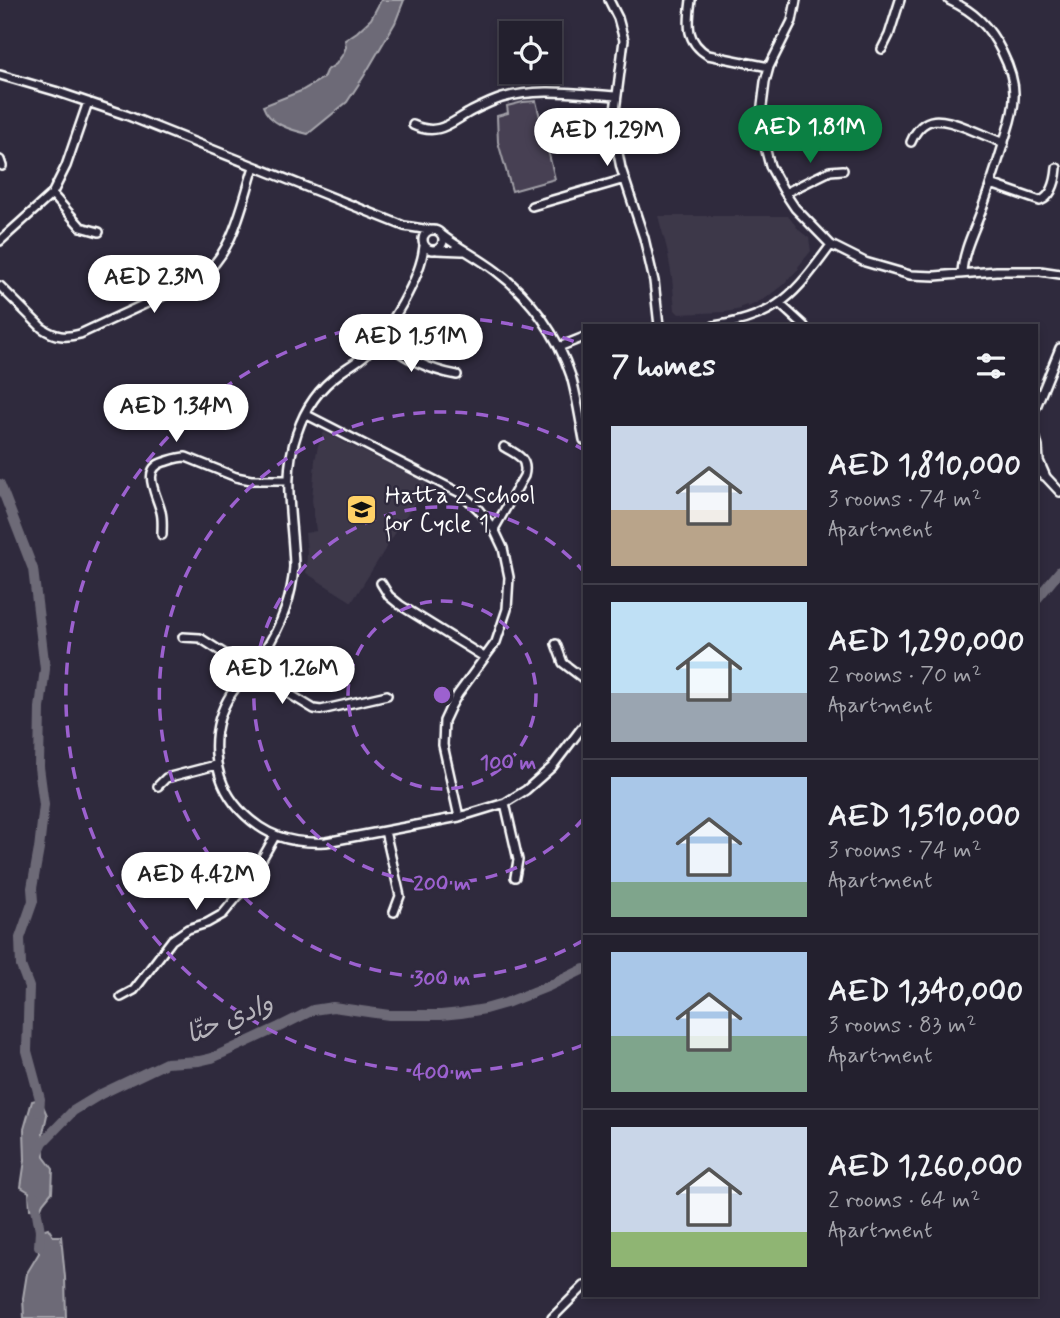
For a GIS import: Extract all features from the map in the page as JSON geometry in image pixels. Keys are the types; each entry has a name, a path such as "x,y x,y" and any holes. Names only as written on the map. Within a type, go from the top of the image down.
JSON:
{"street":[{"path":"609,0 618,18 624,40 615,111 618,153 644,238 659,324"},
{"path":"691,0 690,34 701,51 708,55 769,67"},
{"path":"796,0 792,21 769,67 762,105 762,133 773,174 795,208 831,245 865,262 910,275 934,276 976,271 1060,274"},
{"path":"882,49 900,0"},
{"path":"949,0 966,4 993,34 1013,82 1014,101 991,184 963,259 962,273"},
{"path":"0,75 55,91 171,132 404,226 435,230 498,273 539,314 559,347 570,375 583,435"},
{"path":"414,125 425,131 448,126 472,111 516,95 545,92 616,96"},
{"path":"0,241 52,194 66,166 88,102"},
{"path":"911,142 921,126 937,120 954,123 1003,143"},
{"path":"1,289 42,328 65,337 80,334 199,279 211,269 228,245 254,167"},
{"path":"991,184 1040,201 1048,196 1056,179 1057,168"},
{"path":"785,194 830,171 843,170"},
{"path":"532,206 625,179"},
{"path":"52,194 81,227 99,232"},
{"path":"404,226 429,250 466,252"},
{"path":"430,230 424,234 419,267 381,339 364,356 320,390 296,434 288,480 294,549 293,581 288,605 264,652 231,695 222,713 217,729 216,765 233,803 249,820 275,836 291,841 326,842 459,817 505,803 526,790 582,735"},
{"path":"419,267 443,243 442,235"},
{"path":"725,324 747,320 780,304 800,285 831,245"},
{"path":"780,304 802,324"},
{"path":"559,347 583,337"},
{"path":"381,339 398,353 443,373 457,375"},
{"path":"1038,401 1060,348"},
{"path":"305,414 462,494 494,528 503,548 509,577 507,609 496,642 451,706 444,721 443,745 459,817"},
{"path":"494,528 526,470 522,457 505,447"},
{"path":"162,535 162,513 151,477 155,465 186,457 236,477 250,480 288,480"},
{"path":"1038,458 1046,477"},
{"path":"1038,472 1060,492"},
{"path":"381,583 388,596 400,605 484,657"},
{"path":"183,637 200,638 314,709 321,710 387,695"},
{"path":"556,644 562,663 583,678"},
{"path":"159,786 166,778 216,765"},
{"path":"505,803 518,860 514,877"},
{"path":"385,831 400,896 394,912"},
{"path":"121,997 134,990 173,940 188,929 223,915 247,885 275,836"},
{"path":"552,1318 583,1287"}],"shaded area":[{"path":"381,0 404,0 395,23 347,102 308,134 275,122 263,106 301,91 323,78 326,71 336,64 343,54 345,40 371,19"},
{"path":"536,101 555,179 512,191 498,142 497,116 508,113 507,106"},
{"path":"658,216 788,216 809,238 811,251 799,269 784,284 766,298 748,307 747,305 726,312 679,314 675,310 667,249"},
{"name":"Hatta 2 School for Cycle 1","path":"324,432 427,483 352,602 306,573 305,533 316,531 312,500 315,460"},
{"path":"40,1099 47,1115 43,1133 44,1157 53,1169 52,1192 40,1210 30,1209 29,1192 21,1187 25,1160 24,1129 32,1101"},
{"path":"48,1228 53,1236 61,1236 66,1318 24,1318 23,1298 27,1273 39,1253 36,1232"}],"waterway":[{"path":"0,484 33,569 45,669 40,708 39,767 44,805 32,888 33,901 20,938 21,966 29,987 27,1051 40,1099 39,1112"},
{"name":"وادي حتّا","path":"1038,598 1060,571"},
{"name":"وادي حتّا","path":"38,1153 43,1142 73,1111 101,1094 166,1063 212,1058 313,1010 333,1007 389,1015 461,1013 506,1003 583,969"},
{"name":"وادي حتّا","path":"34,1196 40,1231 39,1246"}],"place":[{"name":"Hatta 2 School for Cycle 1","path":"362,510"}]}
